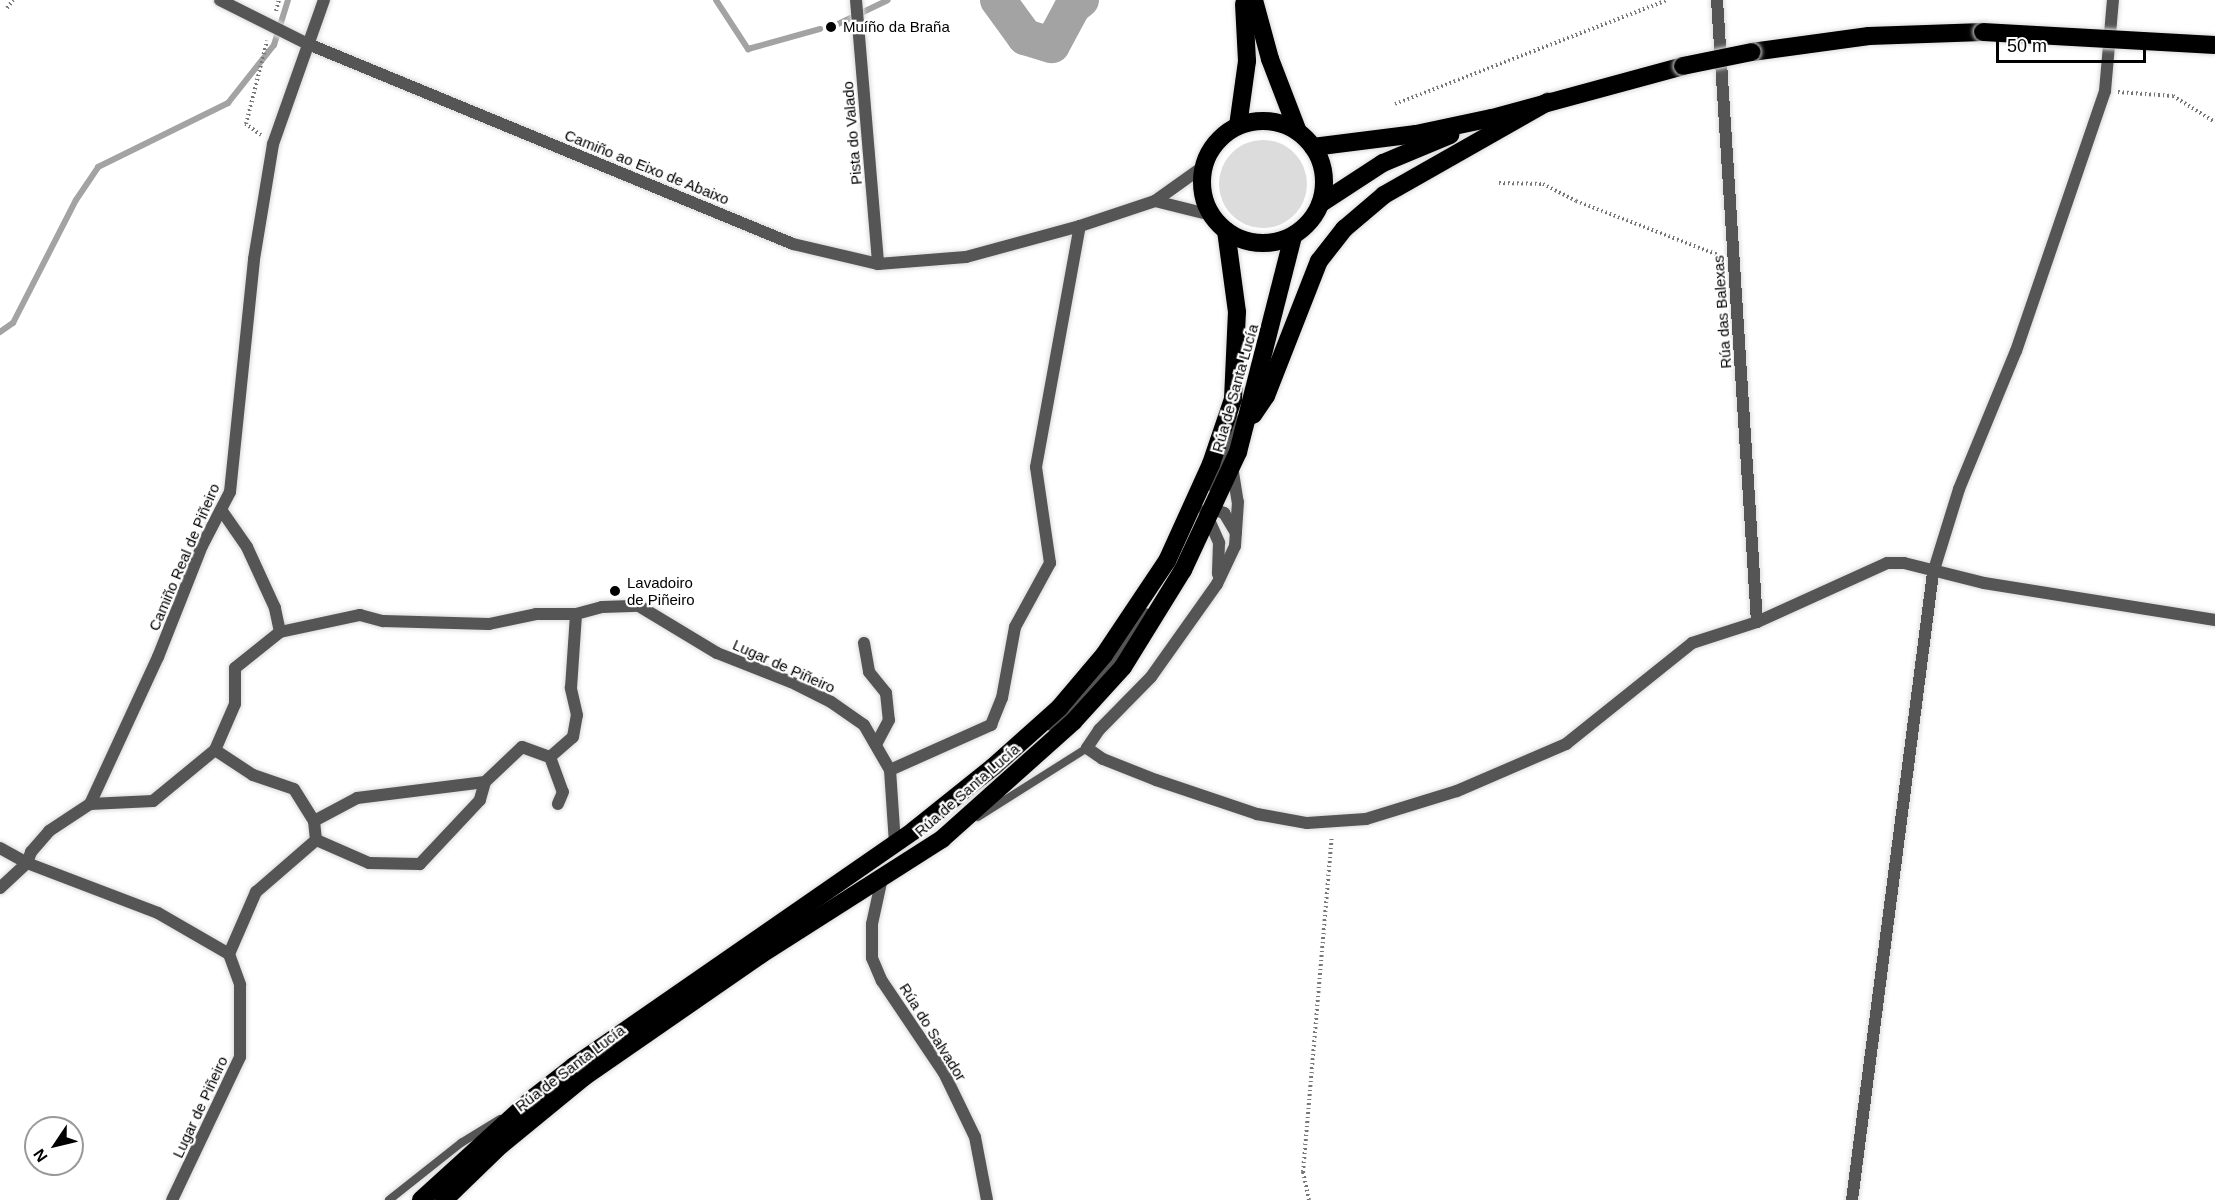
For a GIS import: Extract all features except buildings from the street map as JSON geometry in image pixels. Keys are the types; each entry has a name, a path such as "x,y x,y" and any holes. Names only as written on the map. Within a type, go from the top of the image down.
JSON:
{"highway":[{"path":"1238,126 1253,3"},
{"path":"1253,3 1298,132"},
{"path":"1313,147 1416,134 1492,118 1683,66 1752,52 1869,36 1983,32 2215,45"},
{"path":"1244,429 1266,396 1319,261 1344,229 1384,195 1548,102"},
{"path":"1320,204 1383,163 1492,118"},
{"path":"1258,121 1279,123 1298,132 1313,147 1322,165 1324,184 1320,204 1310,222 1293,236 1259,243 1226,231 1211,215 1202,183 1204,166 1217,143 1238,126 1258,121"},
{"name":"Rúa de Santa Lucía","path":"421,1200 533,1098 699,976 895,843 1059,708 1104,655 1167,561 1211,464 1233,399 1237,312 1226,231"},
{"name":"Rúa de Santa Lucía","path":"444,1200 501,1145 584,1077 760,955 942,839 1073,722 1123,667 1183,570 1232,466 1244,429 1293,236"}],"street":[{"name":"Camiño ao Eixo de Abaixo","path":"220,0 308,44 793,244 878,264 966,257 1080,226 1155,201"},
{"name":"Camiño Real de Piñeiro","path":"90,804 159,657 202,546 230,492 254,259 273,144 324,0"},
{"name":"Pista do Valado","path":"856,0 878,264"},
{"name":"Rúa das Balexas","path":"1717,0 1757,622"},
{"path":"1852,1200 1933,573 1959,489 2016,351 2105,91 2113,0"},
{"path":"1155,201 1204,166"},
{"path":"1155,201 1211,215"},
{"path":"890,770 991,725 1002,698 1015,627 1050,563 1036,467 1080,226"},
{"path":"1026,737 1048,728 1072,709 1096,683 1158,597 1209,512 1231,441 1233,399"},
{"path":"1232,466 1238,502 1237,534 1217,585 1151,677 1099,730 1087,748 1103,759 1156,780 1257,814 1307,823 1366,819 1457,791 1566,744 1692,643 1757,622 1872,566 1904,563 1933,573 2211,619"},
{"path":"222,511 247,547 275,608 280,632"},
{"path":"1209,512 1230,518 1237,534"},
{"path":"1209,512 1219,543 1217,585"},
{"name":"Lugar de Piñeiro","path":"90,804 153,801 215,750 235,704 235,668 280,632 360,615 382,621 436,625 489,624 536,614 576,614 603,607 639,606 717,654 831,702 864,725 890,770 895,843"},
{"path":"550,757 573,737 577,715 572,688 576,614"},
{"path":"864,642 869,672 886,693 889,720 876,744"},
{"path":"316,840 369,863 420,864 480,800 485,782 522,747 550,757"},
{"path":"215,750 253,775 294,789 314,821 316,840"},
{"path":"550,757 562,792 558,804"},
{"path":"314,821 357,798 485,782"},
{"path":"0,888 27,863 31,852 49,831 90,804"},
{"path":"0,848 27,863 158,913 230,954 256,892 316,840"},
{"name":"Rúa do Salvador","path":"882,879 872,924 872,958 882,981 944,1073 975,1137 987,1200"},
{"name":"Lugar de Piñeiro","path":"172,1200 240,1057 240,985 230,954"}],"lane":[{"path":"942,839 1087,748"},
{"name":"Rúa de Santa Lucía","path":"389,1200 461,1143 533,1098"}],"path":[{"path":"7,8 13,0"},
{"path":"278,6 279,0"},
{"path":"1395,104 1668,0"},
{"path":"266,42 246,124 273,144"},
{"path":"2105,91 2173,96 2215,122"},
{"path":"1498,183 1543,184 1576,201 1734,261"},
{"path":"1309,1200 1303,1172 1333,821"}],"shaded area":[{"path":"1263,140 1280,143 1294,153 1304,167 1307,184 1304,201 1294,215 1280,225 1263,228 1246,225 1232,215 1222,201 1219,184 1222,167 1232,153 1246,143"}],"waterway":[{"path":"0,332 13,323 76,200 98,167 228,103 274,45 288,0"},
{"path":"716,0 748,49 820,29"},
{"path":"838,24 888,0"},
{"path":"994,0 1000,2"},
{"path":"998,0 1025,37 1052,45 1073,6 1081,0"}],"place":[{"name":"Muíño da Braña","path":"831,27"},
{"name":"Lavadoiro de Piñeiro","path":"615,591"}]}
